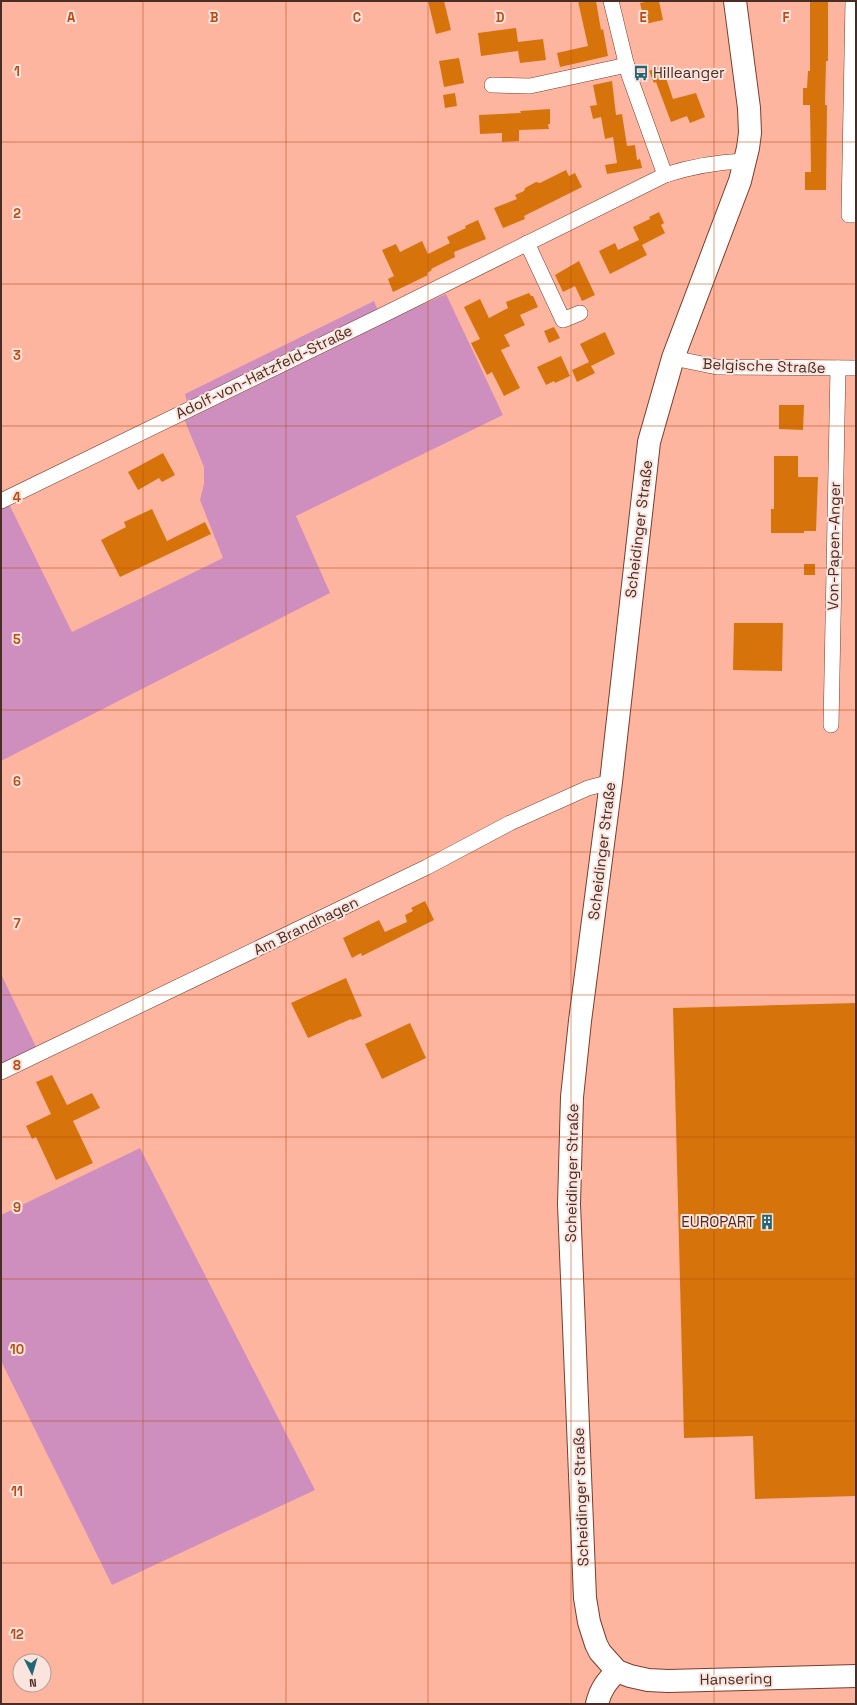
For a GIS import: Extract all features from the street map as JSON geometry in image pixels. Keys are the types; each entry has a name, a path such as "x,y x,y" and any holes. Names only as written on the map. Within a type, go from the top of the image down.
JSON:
{"main road":[{"name":"Scheidinger Straße","path":"617,1671 600,1652 596,1644 589,1622 585,1598 569,1204 573,1089 580,1021 611,782 649,442 673,358 740,181 750,132 750,108 735,1"},
{"name":"Hansering","path":"617,1671 648,1680 668,1681 856,1676"},
{"path":"597,1704 606,1682 617,1671"}],"street":[{"path":"611,1 627,65 665,175"},
{"path":"854,5 853,107 849,215 856,215"},
{"path":"492,85 530,86 627,65"},
{"name":"Adolf-von-Hatzfeld-Straße","path":"1,501 665,175 694,166 719,162 745,162"},
{"path":"527,243 563,320 580,313"},
{"name":"Belgische Straße","path":"673,358 717,367 856,368"},
{"name":"Von-Papen-Anger","path":"831,724 838,368"},
{"name":"Am Brandhagen","path":"1,1072 427,867 510,823 588,788 611,782"}],"shaded area":[{"path":"446,294 503,415 296,516 330,593 1,761 1,503 7,500 72,632 223,558 200,500 204,484 204,467 182,414"},
{"path":"374,301 379,313 188,406 185,394"},
{"path":"1,974 38,1051 1,1070"},
{"path":"140,1148 315,1490 112,1585 1,1361 1,1215"}],"building":[{"path":"428,1 444,1 451,30 436,34"},
{"path":"578,1 596,1 601,30 603,29 608,56 560,67 557,53 588,46"},
{"path":"659,1 663,20 645,24 640,3"},
{"path":"810,1 828,1 828,61 826,61 825,105 827,105 826,190 805,190 805,172 811,172 810,105 803,105 803,88 807,88 808,71 810,71"},
{"path":"516,28 518,42 543,39 546,60 520,63 518,51 481,56 478,33"},
{"path":"459,58 464,83 444,87 439,61"},
{"path":"663,65 668,77 666,78 673,99 696,93 705,117 690,123 687,116 671,122 656,82 654,83 649,71"},
{"path":"612,81 616,115 622,114 627,146 635,145 637,160 640,159 642,168 607,174 605,165 617,163 613,137 605,139 601,117 593,119 590,106 597,105 593,85"},
{"path":"455,93 457,106 445,108 443,95"},
{"path":"550,109 550,124 548,124 549,129 519,130 519,141 502,142 502,133 480,134 479,115 521,113 520,111"},
{"path":"566,170 569,176 575,173 582,187 524,216 525,219 503,228 494,208 517,199 515,195 524,191 525,188 536,182 540,183"},
{"path":"659,212 664,223 661,225 665,233 642,245 647,255 610,274 599,251 615,243 618,250 639,240 633,227 650,219 649,217"},
{"path":"478,220 486,239 454,252 455,257 431,269 432,270 427,273 428,275 393,292 388,279 394,276 382,250 396,244 400,252 422,241 428,254 450,243 447,237 466,228 465,226"},
{"path":"579,261 595,295 582,301 575,286 563,292 555,275"},
{"path":"529,293 533,296 538,307 520,315 525,325 504,335 510,346 501,350 520,388 504,396 492,372 487,375 471,343 480,339 464,307 480,299 489,318 508,308 506,302"},
{"path":"554,327 560,338 549,343 544,331"},
{"path":"605,332 615,354 591,366 595,373 577,382 572,370 589,362 580,344"},
{"path":"561,356 570,376 555,383 554,381 546,385 537,367"},
{"path":"779,405 804,405 803,430 779,429"},
{"path":"163,453 175,475 162,482 159,478 138,490 128,472"},
{"path":"774,456 798,456 798,477 818,477 816,531 804,531 804,533 771,533 771,509 774,509"},
{"path":"152,509 167,541 205,522 211,534 120,577 101,540 126,527 124,522"},
{"path":"804,564 815,564 815,575 804,575"},
{"path":"734,623 783,623 782,671 733,670"},
{"path":"425,901 434,920 362,956 361,953 352,958 343,938 379,920 385,932 407,922 405,915 413,911 411,908"},
{"path":"346,978 362,1016 352,1020 351,1019 308,1038 291,1003"},
{"name":"EUROPART","path":"856,1003 856,1496 755,1499 753,1436 684,1438 673,1008"},
{"path":"410,1023 426,1058 382,1079 365,1044"},
{"path":"52,1075 67,1105 92,1093 100,1108 73,1121 93,1163 56,1180 36,1137 32,1139 26,1126 51,1114 36,1082"}],"place":[{"name":"Hilleanger","path":"641,73"},
{"name":"EUROPART","path":"767,1222"}]}
